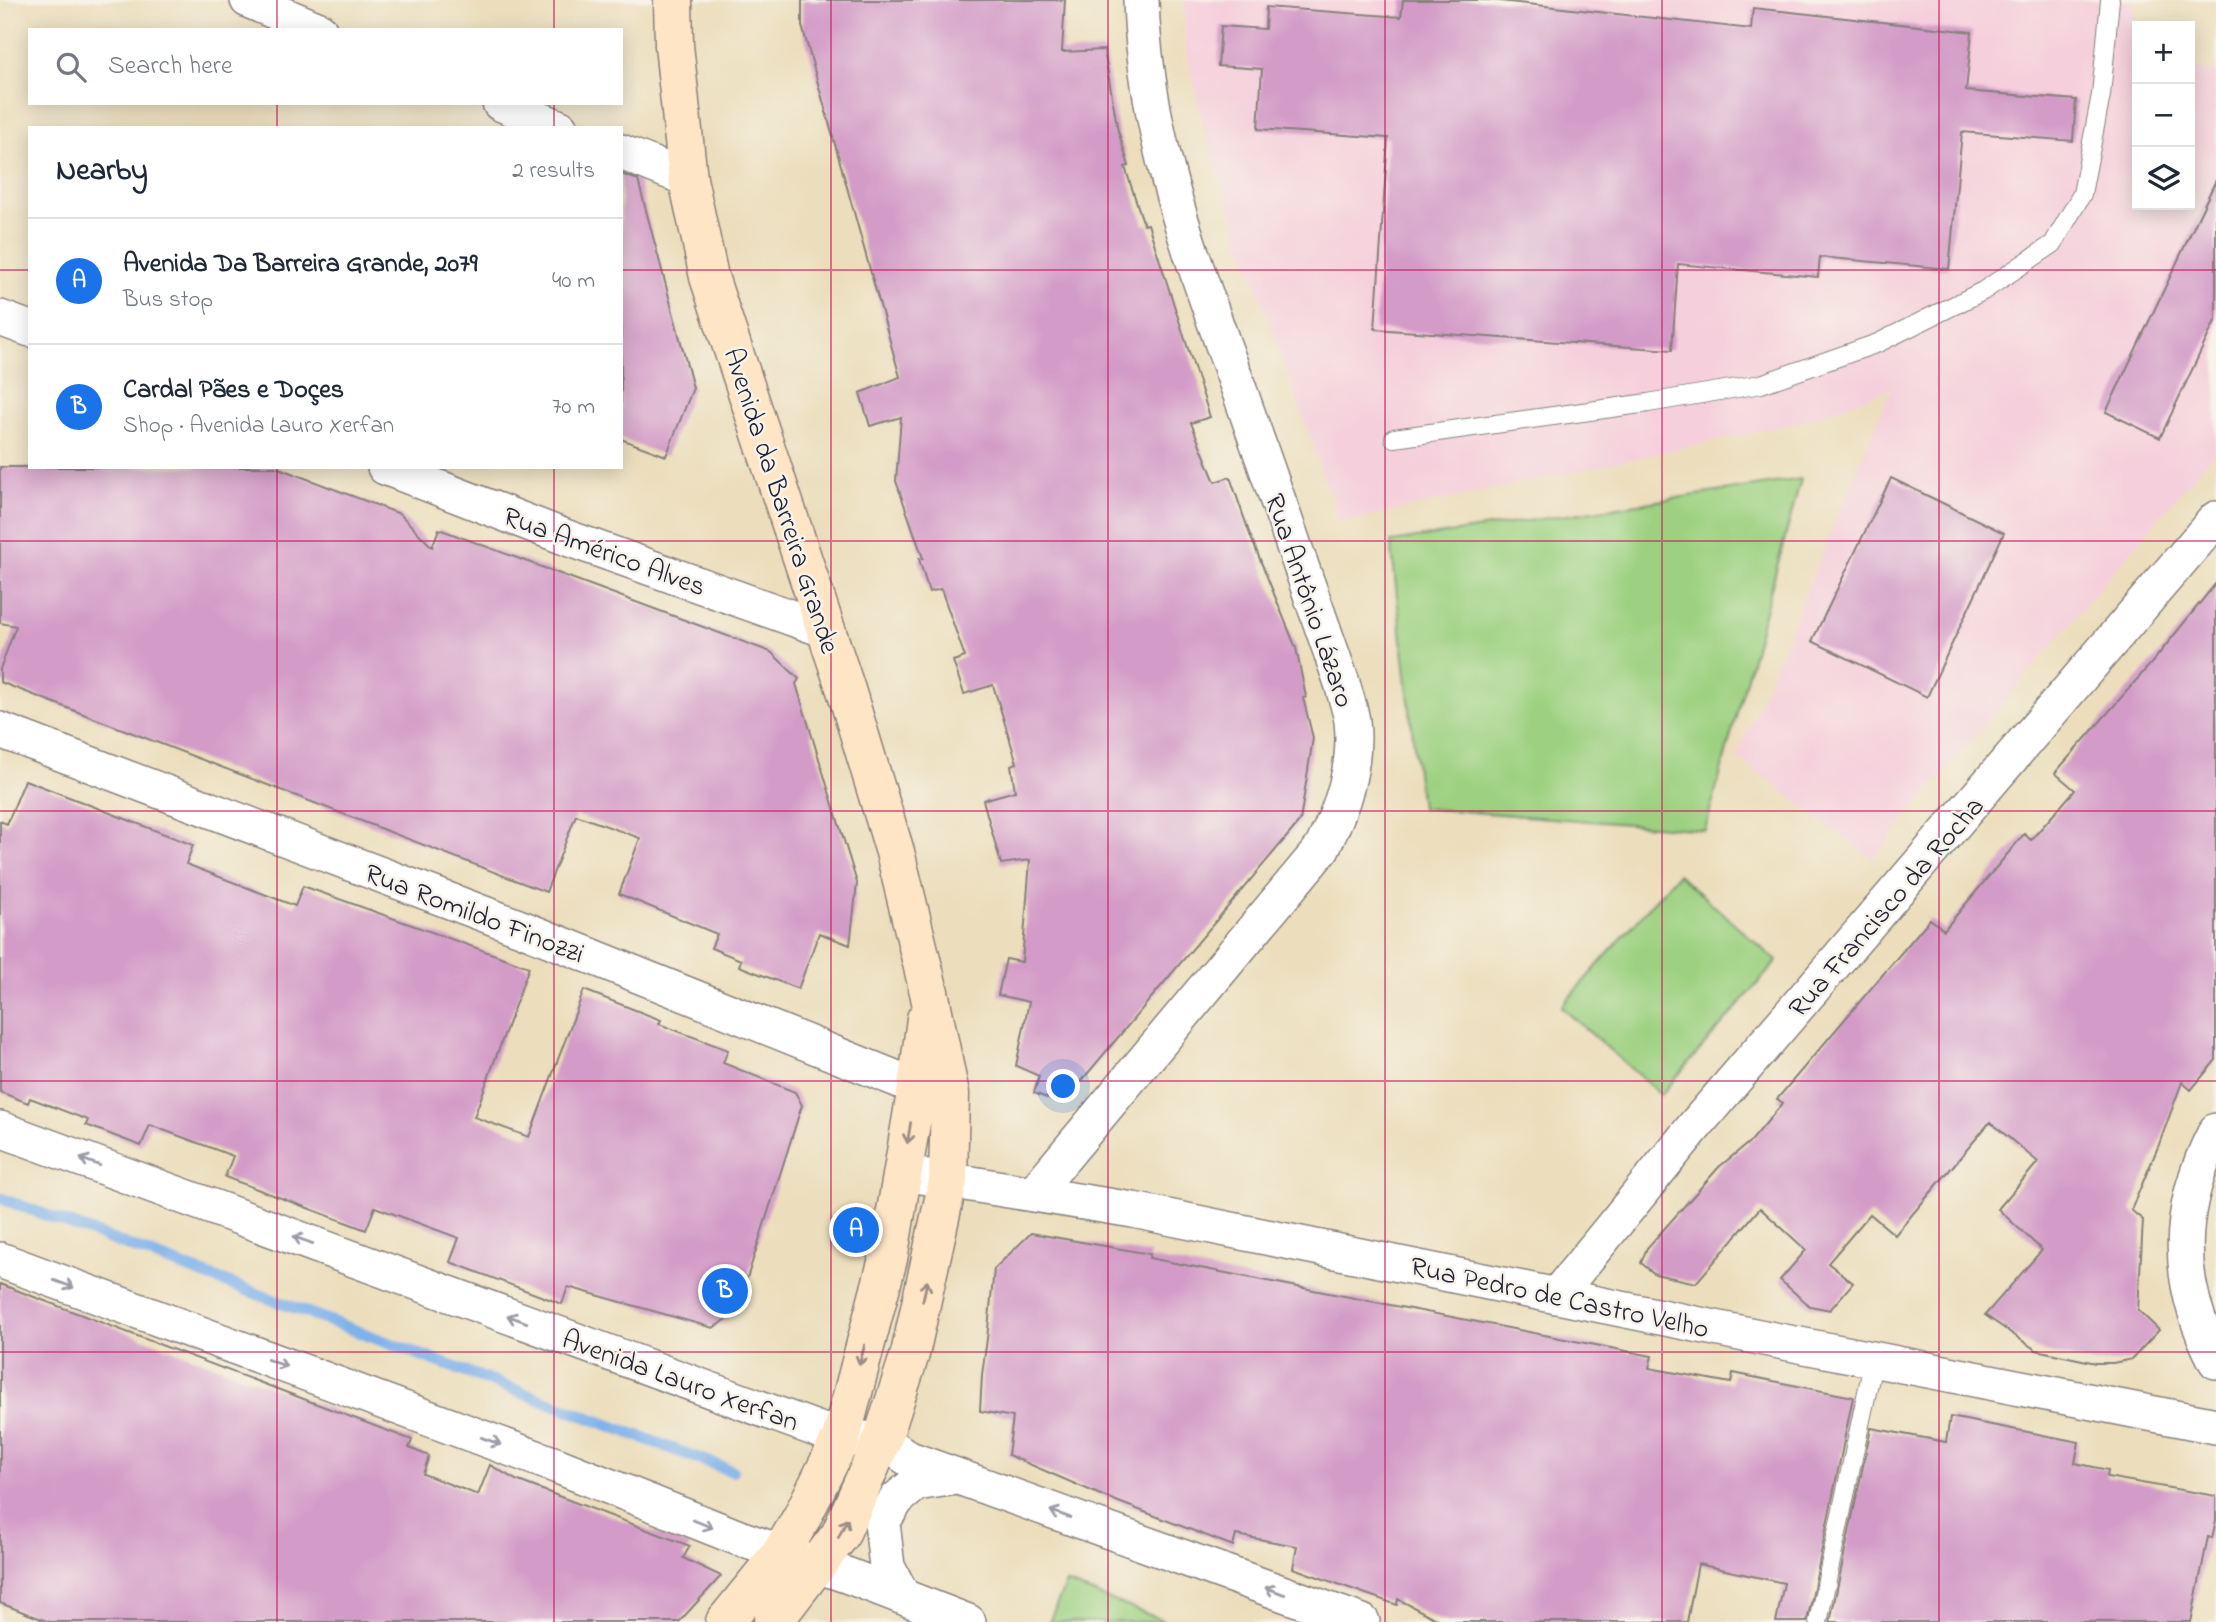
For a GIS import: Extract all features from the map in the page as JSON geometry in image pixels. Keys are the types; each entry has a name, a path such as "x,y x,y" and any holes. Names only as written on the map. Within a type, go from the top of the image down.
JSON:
{"main road":[{"name":"Avenida da Barreira Grande","path":"673,0 674,45 688,179 709,277 826,630 895,852 929,992 933,1090 948,1181 910,1354 882,1440 840,1535 773,1622"},
{"name":"Avenida da Barreira Grande","path":"725,1622 781,1553 841,1438 888,1259 903,1173 933,1090"}],"street":[{"path":"248,0 314,28"},
{"name":"Rua Antônio Lázaro","path":"1033,1194 1322,848 1340,811 1352,762 1352,720 1342,683 1180,224 1151,107 1142,43 1141,0"},
{"path":"505,105 555,126"},
{"path":"623,153 688,179"},
{"path":"0,318 28,329"},
{"name":"Rua Américo Alves","path":"389,469 570,539 826,630"},
{"name":"Rua Francisco da Rocha","path":"1556,1296 1693,1128 2216,519"},
{"name":"Rua Romildo Finozzi","path":"0,730 521,928 933,1090"},
{"name":"Avenida Lauro Xerfan","path":"0,1129 841,1438 882,1440"},
{"path":"2216,1130 2206,1150 2186,1217 2185,1265 2201,1333 2216,1361"},
{"name":"Rua Pedro de Castro Velho","path":"903,1173 1133,1210 2216,1426"},
{"path":"0,1260 558,1466 968,1622"},
{"path":"882,1440 909,1460 1362,1622"},
{"path":"902,1595 887,1567 882,1522 897,1499 916,1483 957,1477"}],"lane":[{"path":"1394,438 1648,403 1762,384 1878,343 1983,291 2053,244 2082,194 2101,95 2110,0"},
{"path":"1818,1622 1874,1359"}],"shaded area":[{"path":"1184,0 2134,0 2132,210 2195,210 2195,70 2216,72 2216,450 1872,859 1737,757 1891,388 1805,421 1340,523 1205,132 1185,46"}],"green space":[{"path":"1801,479 1705,830 1421,808 1391,542"},
{"path":"1678,874 1777,961 1661,1095 1561,1007"},
{"path":"1066,1583 1168,1622 1049,1622"}],"building":[{"path":"802,0 1065,0 1062,52 1104,50 1118,131 1129,166 1125,167 1144,225 1148,224 1210,417 1191,423 1215,482 1230,477 1250,535 1296,648 1306,697 1303,698 1313,738 1300,821 1062,1104 1034,1093 1039,1076 1016,1066 1029,1002 998,995 1006,959 1022,962 1030,860 1001,864 983,800 1015,791 1011,765 1017,763 993,685 964,694 953,661 965,657 941,589 929,592 919,559 923,558 896,481 901,417 870,426 860,393 900,377 802,26"},
{"path":"1403,0 1491,0 1751,29 1753,8 1972,32 1966,91 2076,100 2073,141 1962,132 1949,269 1820,257 1818,277 1678,264 1672,350 1375,329 1388,138 1258,129 1262,69 1218,66 1221,26 1265,29 1266,7 1401,17"},
{"path":"623,175 638,180 693,388 666,456 623,440"},
{"path":"2216,180 2216,319 2160,438 2106,412"},
{"path":"0,467 281,469 400,514 432,547 439,529 771,652 799,679 796,684 857,883 850,945 819,933 798,989 739,966 741,960 711,948 717,934 619,894 640,838 576,815 546,892 0,682 0,669 16,626 0,623"},
{"path":"1891,478 2004,533 1927,697 1812,641"},
{"path":"2216,583 2216,1060 2191,1090 2182,1082 2131,1210 2143,1220 2138,1310 2159,1330 2132,1359 2096,1363 2036,1350 1985,1315 2042,1250 1998,1209 2038,1162 1990,1122 1895,1235 1870,1214 1828,1263 1853,1283 1830,1310 1810,1306 1780,1280 1806,1250 1760,1208 1696,1283 1655,1274 1641,1263 1647,1248 1719,1167 1752,1140 1783,1103 1777,1099 1930,919 1944,930 2024,834 2031,840 2075,790 2055,773 2154,660"},
{"path":"25,780 193,845 186,864 295,906 303,886 529,967 474,1117 529,1137 584,990 661,1020 659,1024 728,1050 723,1063 795,1092 802,1105 736,1313 713,1328 568,1287 562,1304 450,1262 459,1238 375,1207 366,1230 225,1177 233,1156 150,1125 141,1146 86,1125 88,1120 30,1098 28,1103 0,1092 0,821 7,824"},
{"path":"1031,1233 1150,1254 1149,1258 1652,1356 1649,1368 1731,1383 1733,1373 1853,1397 1807,1622 1776,1622 1784,1583 1698,1564 1687,1622 1447,1622 1398,1599 1397,1605 1293,1568 1297,1546 1236,1535 1233,1546 1103,1496 1008,1455 1013,1417 980,1411 982,1375 994,1269"},
{"path":"0,1284 412,1440 409,1448 429,1456 423,1474 478,1495 490,1465 516,1480 690,1546 683,1558 721,1576 679,1622 49,1622 0,1603"},
{"path":"1950,1417 2079,1442 2075,1463 2108,1470 2107,1477 2216,1496 2216,1520 2212,1538 2208,1537 2191,1622 1830,1622 1871,1428 1946,1442"}],"waterway":[{"path":"0,1198 732,1471"}],"place":[{"name":"Avenida Da Barreira Grande, 2079","path":"856,1230"},
{"name":"Cardal Pães e Doçes","path":"725,1291"}]}
